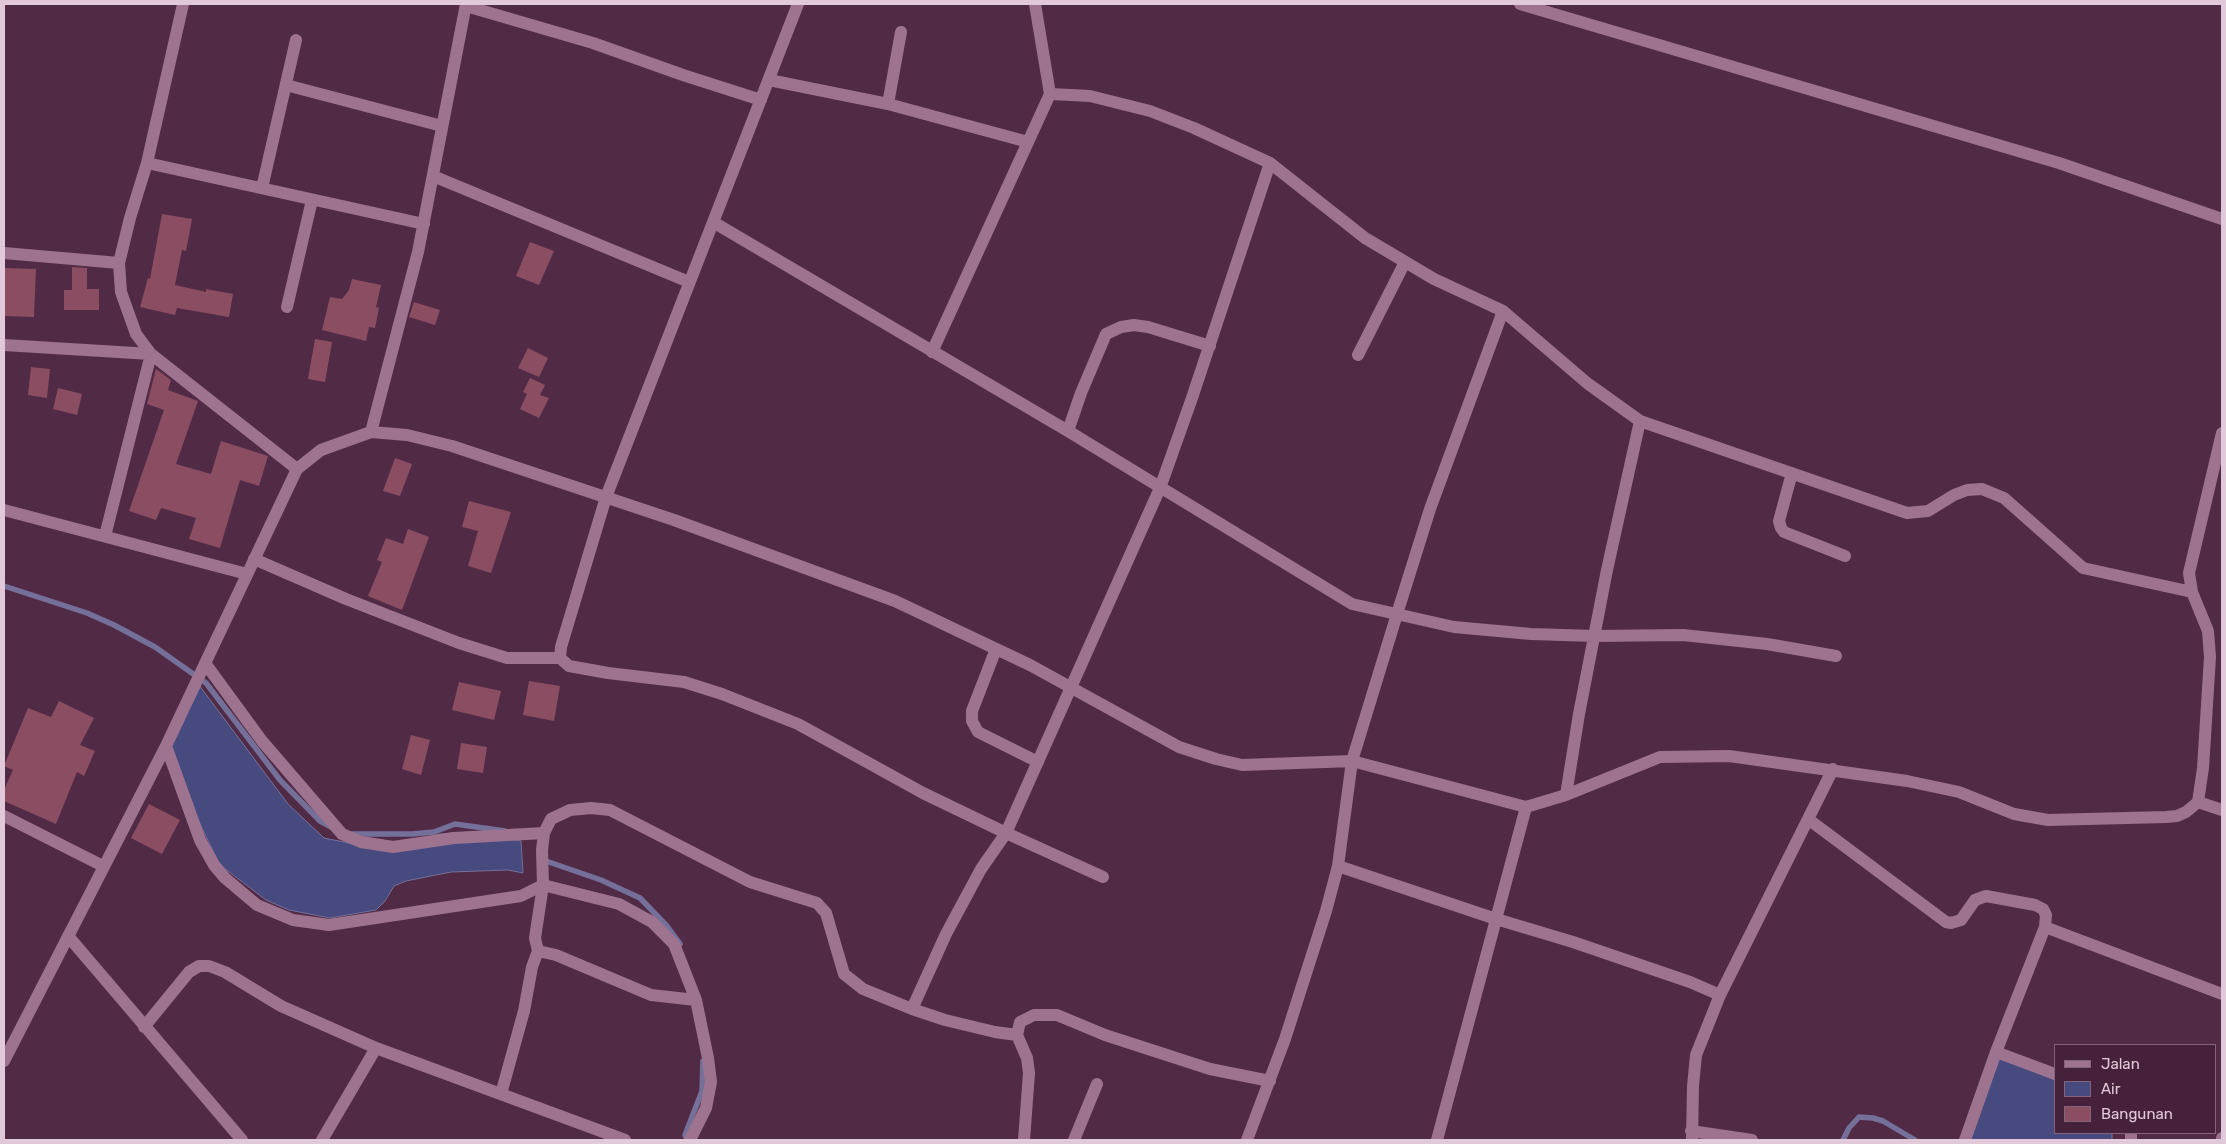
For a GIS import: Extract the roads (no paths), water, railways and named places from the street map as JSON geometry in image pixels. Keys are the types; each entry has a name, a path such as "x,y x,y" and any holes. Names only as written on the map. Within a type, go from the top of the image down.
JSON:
{"street":[{"path":"183,4 147,163 130,218 119,263 121,292 130,322 136,334 152,354 297,469"},
{"path":"560,658 561,647 606,497 798,4"},
{"path":"932,352 1050,94 1035,4"},
{"path":"1520,4 2050,160 2222,219"},
{"path":"371,432 418,252 466,5 593,42 682,75 761,100"},
{"path":"888,104 902,32"},
{"path":"262,188 296,40"},
{"path":"769,80 888,104 1028,142"},
{"path":"286,85 442,126"},
{"path":"1050,94 1090,96 1150,111 1194,128 1270,164 1365,238 1434,279 1503,311 1587,383 1640,421 1908,513 1928,511 1954,495 1967,490 1982,489 2004,498 2082,568 2192,592"},
{"path":"147,163 424,224"},
{"path":"912,1009 946,934 976,877 1006,833 1160,488 1210,346 1270,164"},
{"path":"433,176 690,282"},
{"path":"287,307 312,200"},
{"path":"713,222 1068,431 1352,604 1454,627 1531,634 1594,636 1683,635 1767,644 1836,656"},
{"path":"4,253 119,263"},
{"path":"1358,355 1404,262"},
{"path":"1246,1140 1270,1081 1314,948 1338,866 1352,761 1397,614 1430,510 1503,311"},
{"path":"1068,431 1081,393 1106,334 1121,327 1134,325 1148,327 1210,346"},
{"path":"4,345 152,354"},
{"path":"105,536 152,354"},
{"path":"1566,794 1594,636 1640,421"},
{"path":"4,1061 166,746 297,469 321,450 371,432 407,435 452,446 606,497 896,601 1071,686 1179,747 1216,759 1242,765 1352,761 1526,807 1566,794 1660,756 1729,756 1907,780 1959,792 2014,814 2048,820 2177,816 2186,812 2198,802 2203,768 2210,657 2208,631 2192,592 2189,573 2222,433"},
{"path":"1792,473 1780,521 1781,528 1784,532 1844,556"},
{"path":"4,510 247,574"},
{"path":"254,559 346,599 459,643 507,658 560,658 569,666 608,673 684,682 722,694 798,724 923,793 1103,877"},
{"path":"996,649 972,711 972,721 978,732 1038,762"},
{"path":"205,663 262,741 342,834 361,842 393,847 454,838 544,833"},
{"path":"166,746 200,840 214,865 225,878 257,905 294,920 329,925 521,896 543,886 619,904 652,922 674,944 696,1000 708,1058 711,1082 706,1108 690,1140"},
{"path":"1752,1140 1692,1135 1696,1055 1720,995 1833,769"},
{"path":"2198,802 2222,810"},
{"path":"1437,1140 1526,807"},
{"path":"501,1094 524,1011 532,967 538,951 535,938 543,886 542,850 544,833 551,819 570,810 591,808 610,810 750,882 817,903 826,913 844,974 863,989 912,1009 962,1024 1017,1035"},
{"path":"4,816 103,866"},
{"path":"1808,819 1946,922 1951,923 1961,920 1975,900 1986,896 2035,905 2043,909 2046,915 2045,927 1996,1052 1965,1140"},
{"path":"1338,866 1496,919 1573,942 1690,982 1720,995"},
{"path":"2045,927 2222,994"},
{"path":"68,936 242,1140"},
{"path":"538,951 556,955 651,995 696,1000"},
{"path":"144,1027 189,972 199,966 209,966 226,972 281,1006 376,1048 625,1140"},
{"path":"1024,1140 1029,1073 1027,1058 1017,1035 1020,1022 1034,1015 1057,1015 1105,1035 1200,1066 1270,1081"},
{"path":"322,1140 376,1048"},
{"path":"1996,1052 2054,1074"},
{"path":"1074,1140 1097,1084"}],"water":[{"path":"196,681 288,804 324,838 349,843 411,841 440,834 470,832 521,841 523,873 508,870 451,872 406,881 394,886 385,901 376,910 330,918 289,910 266,900 220,865 193,810 168,742"},
{"path":"1996,1056 2054,1080 2054,1134 2112,1134 2112,1140 1960,1140"}],"waterway":[{"path":"4,586 87,613 114,625 155,647 206,683 280,780 320,821 331,827"},
{"path":"351,834 434,832 455,824 505,831"},
{"path":"543,860 601,880 640,898 666,925 680,944"},
{"path":"687,1140 685,1135 702,1091 703,1061"},
{"path":"1843,1140 1849,1128 1859,1117 1883,1121 1915,1140"}]}
